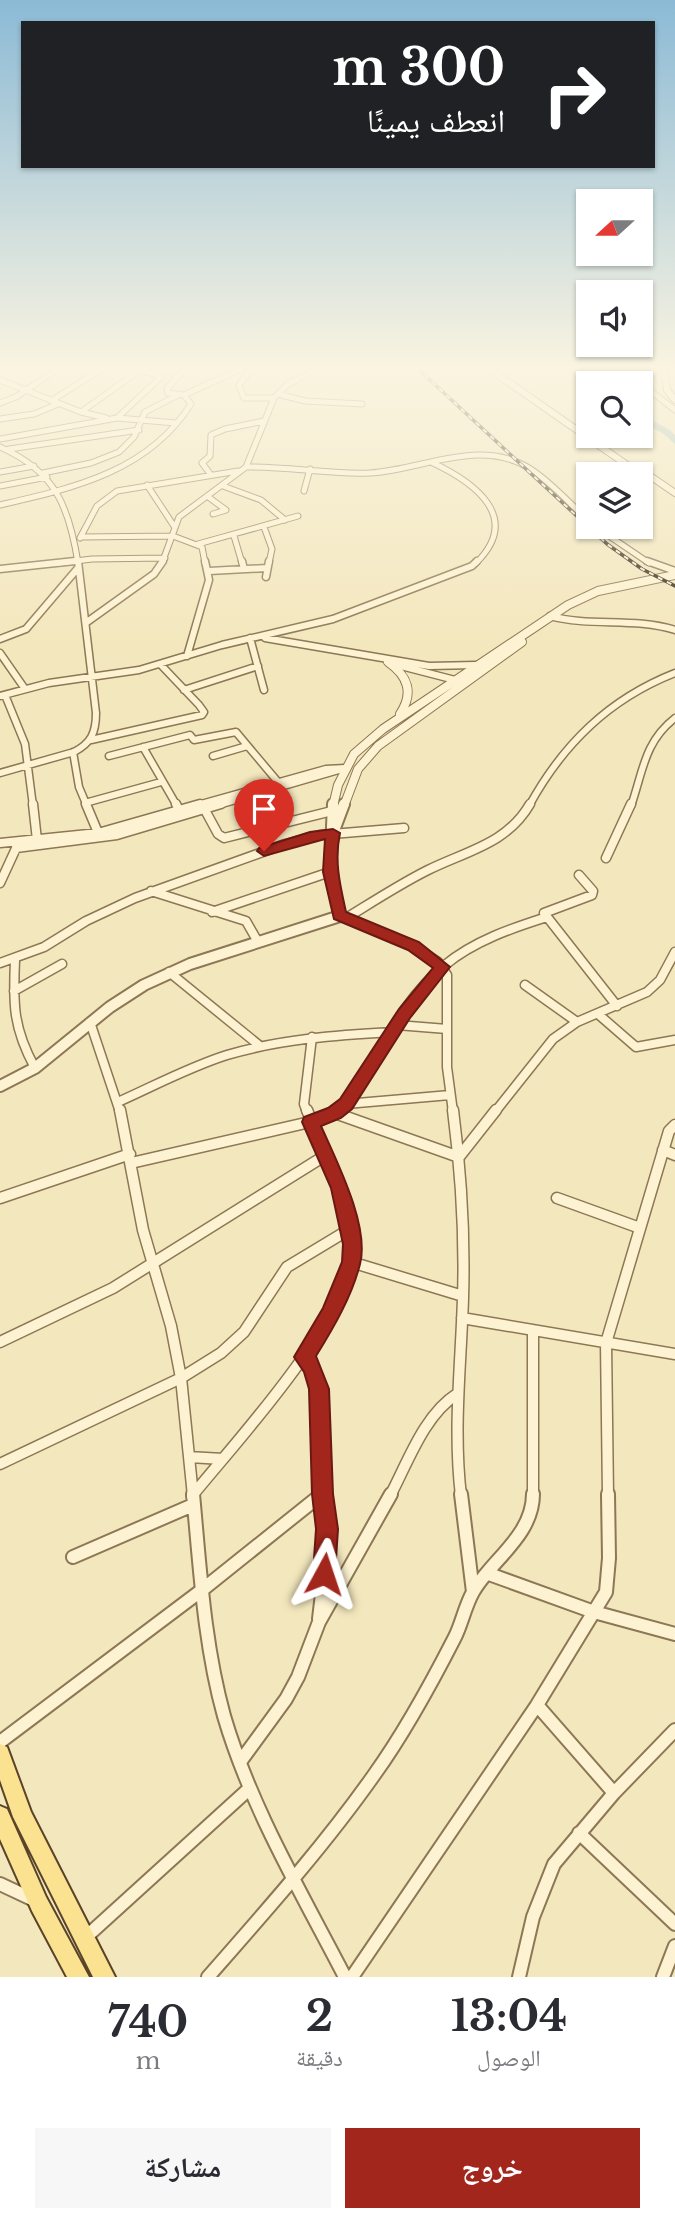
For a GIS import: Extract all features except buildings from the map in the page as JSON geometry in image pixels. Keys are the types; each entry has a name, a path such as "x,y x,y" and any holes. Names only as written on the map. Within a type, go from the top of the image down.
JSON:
{"main road":[{"path":"0,1754 23,1817 104,1977"},
{"path":"0,1816 39,1903 78,1977"}],"street":[{"path":"24,460 45,475 56,491 76,543 96,713 91,740"},
{"path":"0,486 98,460"},
{"path":"0,505 56,491 132,460"},
{"path":"205,460 202,463 211,475"},
{"path":"87,622 144,582 165,558 179,517 223,486 243,469 247,460"},
{"path":"76,543 92,512 104,496 121,489 243,469 372,473 442,460"},
{"path":"507,460 517,462 529,469 576,510"},
{"path":"625,460 675,496"},
{"path":"37,840 22,733 2,696 25,689 161,665 342,616 414,586 465,569 482,558 493,543 496,523 493,507 455,471 431,462"},
{"path":"0,472 34,466"},
{"path":"304,491 310,469"},
{"path":"653,482 675,496"},
{"path":"147,485 174,526"},
{"path":"223,486 261,500 285,520"},
{"path":"207,496 226,510 213,514"},
{"path":"198,544 298,516"},
{"path":"264,527 272,549 266,576"},
{"path":"81,537 173,536 198,544 205,551 209,571 207,587 187,656"},
{"path":"234,536 244,569"},
{"path":"615,539 671,578"},
{"path":"0,569 165,558"},
{"path":"0,639 26,629 78,564"},
{"path":"209,571 267,568"},
{"path":"473,1592 460,1490 457,1394 463,1296 459,1157 450,1094 447,1029 449,988 443,967 413,946 344,916 330,872 332,810 345,768 359,748 476,665 554,617 597,598 671,578"},
{"path":"554,617 574,622 635,621 675,630"},
{"path":"332,836 358,769 390,736 554,617"},
{"path":"260,637 445,668 476,665"},
{"path":"250,639 264,690"},
{"path":"0,653 25,689"},
{"path":"378,658 467,682"},
{"path":"388,662 408,681 411,695 394,722"},
{"path":"0,772 73,752 91,740 201,716 204,712 193,696 174,682 161,665"},
{"path":"184,690 258,666"},
{"path":"0,1086 36,1068 132,991 169,972 344,916 510,830 561,756 596,716 617,700 652,681 675,673"},
{"path":"606,858 631,806 646,749 667,723 675,718"},
{"path":"182,720 194,740 236,732 278,782"},
{"path":"109,756 190,736"},
{"path":"213,756 247,746"},
{"path":"143,747 180,811"},
{"path":"73,752 76,779 99,836"},
{"path":"0,841 18,845 99,836 205,810 345,768"},
{"path":"0,883 18,845 37,840 99,836 326,769 358,769"},
{"path":"85,803 161,782"},
{"path":"205,810 218,834 224,838 342,809"},
{"path":"0,963 15,960 55,941 102,912 151,891 285,844 404,828"},
{"path":"212,912 330,872"},
{"path":"579,874 593,891 592,895 545,912 617,1006"},
{"path":"151,891 246,921 258,942"},
{"path":"0,1198 131,1158 310,1122 335,1113 346,1104 395,1028 443,967 510,929 547,917"},
{"path":"459,1157 553,1039 578,1022 617,1006 656,985 674,957"},
{"path":"15,960 14,1026 36,1068"},
{"path":"14,991 62,964"},
{"path":"169,972 260,1046"},
{"path":"525,985 578,1022"},
{"path":"598,1014 636,1047 675,1040"},
{"path":"90,1023 118,1102 151,1264 171,1326 181,1378 202,1590 216,1682 250,1788 345,1977"},
{"path":"118,1102 213,1060 260,1046 395,1028 447,1029"},
{"path":"73,1557 193,1501 304,1357 331,1313 351,1262 351,1229 346,1205 304,1104 312,1037"},
{"path":"346,1104 450,1094"},
{"path":"335,1113 459,1157"},
{"path":"352,1977 537,1705 606,1592 609,1574 606,1343 669,1131 675,1125"},
{"path":"663,1150 675,1155"},
{"path":"0,1342 91,1300 326,1155"},
{"path":"557,1198 640,1228"},
{"path":"0,1464 181,1378 234,1343 286,1267 351,1229"},
{"path":"351,1262 463,1296"},
{"path":"462,1318 675,1354"},
{"path":"208,1977 294,1879 375,1774 457,1633 473,1592 519,1536 533,1501 533,1329"},
{"path":"304,1357 313,1367 319,1389 327,1551 319,1622"},
{"path":"240,1762 286,1699 298,1677 319,1622 353,1566 431,1419 446,1401 457,1394"},
{"path":"189,1457 223,1459"},
{"path":"0,1742 202,1590 323,1494"},
{"path":"489,1574 594,1612 675,1634"},
{"path":"537,1705 614,1793"},
{"path":"519,1977 533,1917 554,1864 614,1793 675,1730"},
{"path":"84,1939 250,1788"},
{"path":"579,1833 675,1924"},
{"path":"0,1884 39,1903"},
{"path":"663,1977 675,1946"}],"railway":[{"path":"517,460 607,544 642,569 675,586"}],"route":[{"path":"264,851 333,833 330,872 340,916 348,917 413,946 443,967 404,1013 346,1104 335,1113 310,1122 346,1205 352,1244 351,1262 345,1281 331,1313 304,1357 313,1367 319,1389 327,1529 324,1574"}]}
